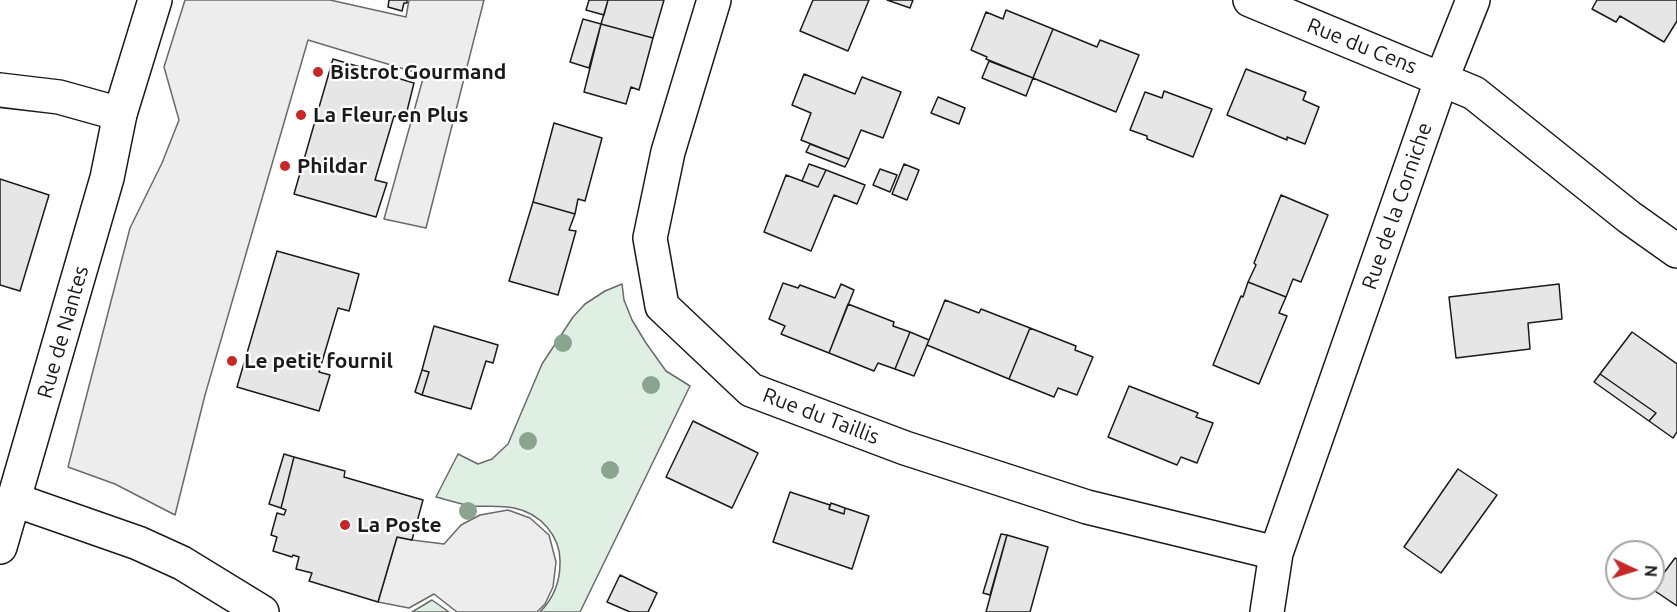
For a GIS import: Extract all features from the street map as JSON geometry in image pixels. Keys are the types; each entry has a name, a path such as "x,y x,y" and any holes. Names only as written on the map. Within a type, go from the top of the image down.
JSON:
{"street":[{"name":"Rue de Nantes","path":"0,547 107,178 120,114 155,0"},
{"name":"Rue du Taillis","path":"714,0 668,152 650,238 662,306 751,390 905,448 1087,507 1276,552"},
{"name":"Rue du Cens","path":"1250,0 1442,78"},
{"name":"Rue de la Corniche","path":"1267,612 1276,552 1442,78 1473,0"},
{"path":"1442,78 1474,93 1629,217 1677,251"},
{"path":"0,90 59,97 120,114"},
{"path":"15,500 138,543 182,563 262,612"}],"green space":[{"path":"622,284 624,300 632,320 646,343 666,371 690,386 580,612 540,612 552,595 560,570 557,544 547,527 532,515 514,508 472,506 436,497 458,454 478,464 492,459 508,444 542,364 573,317 585,304 605,291"},
{"path":"432,600 449,612 412,612"}],"shaded area":[{"path":"185,0 330,0 406,17 409,0 484,0 426,228 384,219 424,75 308,40 205,395 175,515 115,484 68,467 130,228 162,163 179,120 164,67"},
{"path":"508,510 530,518 549,535 556,562 553,587 545,604 537,612 457,612 434,594 409,608 378,602 397,537 444,544 461,525 480,515"}],"building":[{"path":"389,0 407,0 407,3 404,3 402,11 388,7"},
{"path":"589,0 608,0 604,15 586,10"},
{"path":"608,0 664,0 653,38 601,24"},
{"path":"813,0 869,0 848,51 800,31"},
{"path":"887,0 913,0 910,8"},
{"path":"1597,0 1677,0 1677,21 1664,42 1620,16 1616,22 1592,9"},
{"path":"1006,10 1053,29 1033,78 986,59 987,57 971,50 986,12 1003,19"},
{"path":"583,19 601,24 589,68 570,62"},
{"path":"601,24 653,38 639,90 631,87 626,104 584,92"},
{"path":"1053,29 1097,47 1100,40 1139,55 1116,112 1033,78"},
{"path":"333,59 414,83 405,119 394,116 375,180 387,183 376,217 294,194"},
{"path":"989,61 1033,78 1026,96 982,78"},
{"path":"1246,69 1306,92 1303,100 1319,107 1305,144 1287,137 1287,140 1227,115"},
{"path":"804,74 855,94 862,77 901,92 883,138 861,130 849,159 801,140 811,113 792,105"},
{"path":"1164,91 1212,109 1193,157 1130,130 1145,92 1162,98"},
{"path":"938,97 965,108 959,124 931,113"},
{"path":"554,123 602,138 585,201 578,199 575,214 533,202"},
{"path":"810,144 849,159 845,167 806,152"},
{"path":"809,164 826,170 818,187 802,181"},
{"path":"904,164 919,170 907,200 892,194"},
{"path":"880,169 897,175 890,192 873,185"},
{"path":"826,170 865,185 857,204 834,195 811,251 764,232 786,175 818,187"},
{"path":"0,179 49,195 20,291 0,285"},
{"path":"1281,195 1328,215 1301,282 1293,279 1286,297 1248,282"},
{"path":"533,202 575,214 569,230 576,231 558,295 509,281"},
{"path":"277,251 359,274 349,311 338,308 319,372 330,375 319,411 237,387"},
{"path":"1248,282 1286,297 1279,313 1287,316 1259,384 1213,365"},
{"path":"783,283 798,288 800,285 835,298 841,284 854,290 829,353 781,334 785,326 769,319"},
{"path":"1559,284 1562,319 1528,323 1530,349 1456,358 1449,297"},
{"path":"945,300 979,313 981,309 1030,328 1009,379 927,345"},
{"path":"848,304 894,322 893,326 910,332 895,369 878,363 874,371 829,353"},
{"path":"434,326 498,345 493,363 486,361 471,409 422,395 429,372 422,370"},
{"path":"1030,328 1076,346 1075,350 1093,357 1077,395 1058,388 1054,397 1009,379"},
{"path":"910,332 929,340 914,376 895,369"},
{"path":"1632,332 1677,364 1677,432 1673,438 1649,421 1656,413 1600,374"},
{"path":"422,370 429,372 422,395 415,392"},
{"path":"1600,374 1656,413 1649,421 1594,382"},
{"path":"1129,386 1198,413 1196,417 1213,423 1197,463 1181,457 1177,465 1108,437"},
{"path":"693,421 758,453 732,508 666,477"},
{"path":"284,454 294,457 281,508 269,504"},
{"name":"La Poste","path":"294,457 345,471 344,477 423,500 412,540 397,537 378,602 309,581 312,573 296,569 299,557 273,551 277,537 271,535 277,513 284,515 286,510 281,508"},
{"path":"1458,469 1497,495 1441,573 1404,547"},
{"path":"790,492 830,505 829,509 844,514 845,508 869,516 852,569 773,542"},
{"path":"831,503 845,508 844,514 829,509"},
{"path":"1001,534 1007,535 990,595 983,593"},
{"path":"1007,535 1048,547 1030,612 986,612"},
{"path":"1675,558 1677,559 1677,606 1665,598 1665,571"},
{"path":"620,575 657,593 648,612 630,612 607,602"}],"place":[{"name":"Bistrot Gourmand","path":"318,72"},
{"name":"La Fleur en Plus","path":"301,115"},
{"name":"Phildar","path":"285,166"},
{"name":"Le petit fournil","path":"232,361"},
{"name":"La Poste","path":"345,525"}]}
